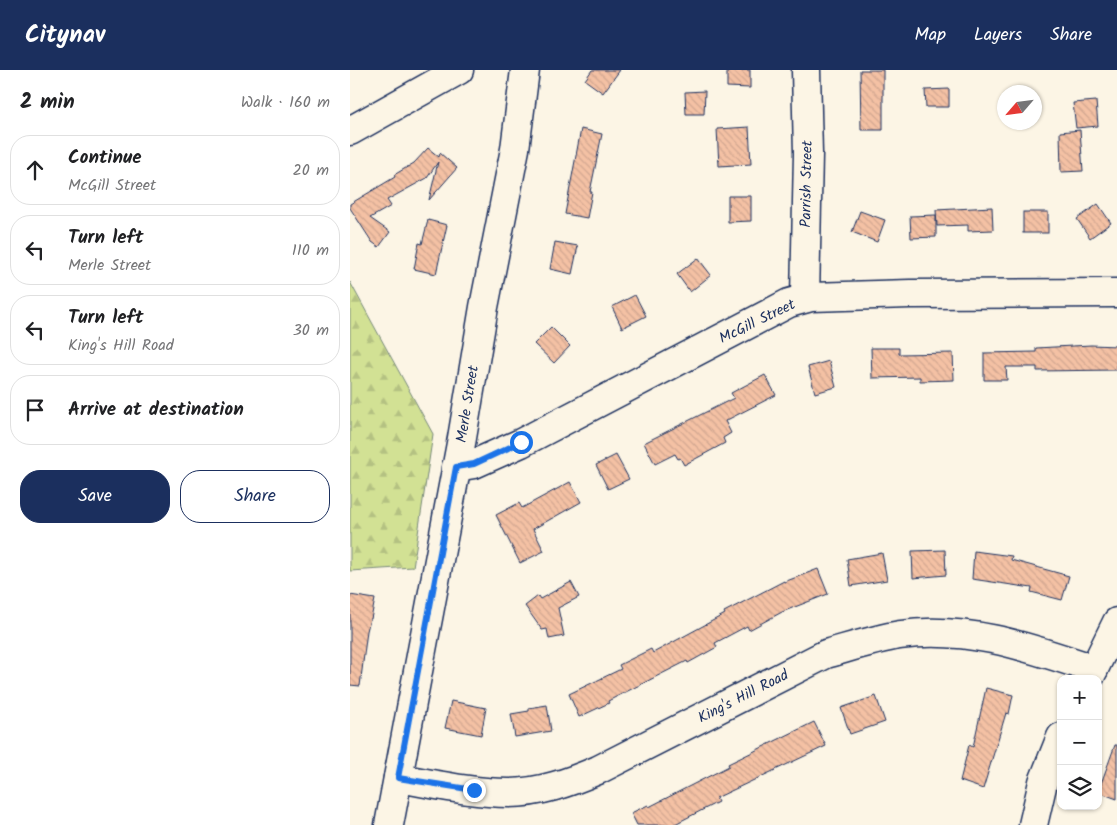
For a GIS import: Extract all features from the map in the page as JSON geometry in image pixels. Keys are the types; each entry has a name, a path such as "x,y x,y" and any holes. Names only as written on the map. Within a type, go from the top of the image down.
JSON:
{"street":[{"path":"350,131 459,70"},
{"name":"Merle Street","path":"389,825 484,307 516,149 525,70"},
{"name":"Parrish Street","path":"805,298 808,154 806,70"},
{"name":"McGill Street","path":"456,467 474,464 521,442 789,303 811,296 1117,293"},
{"path":"1091,674 1117,622"},
{"name":"King's Hill Road","path":"398,778 474,790 509,793 564,784 607,766 826,654 862,643 901,635 948,633 984,637 1023,646 1091,674"},
{"path":"1034,825 1043,782 1057,747"}],"green space":[{"path":"350,282 433,434 413,567 350,571"}],"building":[{"path":"592,70 620,70 603,93 585,80"},
{"path":"727,70 750,70 750,88 727,87"},
{"path":"860,70 883,70 883,130 861,130"},
{"path":"949,89 949,107 926,107 925,90"},
{"path":"705,91 704,114 686,114 685,92"},
{"path":"1096,101 1098,126 1076,128 1073,103"},
{"path":"749,127 751,164 719,166 717,129"},
{"path":"581,129 602,134 590,192 592,192 587,218 565,214"},
{"path":"1080,130 1083,171 1061,172 1060,132"},
{"path":"428,148 439,157 440,153 457,168 429,200 438,162 427,178 387,200 391,206 370,218 390,232 379,247 372,242 350,208 350,204 395,177 394,175 414,163"},
{"path":"728,196 751,196 751,221 728,222"},
{"path":"1098,204 1111,223 1090,238 1077,219"},
{"path":"992,207 993,230 968,231 968,225 937,226 936,210"},
{"path":"860,211 885,220 877,242 852,232"},
{"path":"1023,212 1048,212 1048,233 1023,233"},
{"path":"936,215 936,237 911,238 910,216"},
{"path":"428,220 447,225 436,274 414,269 419,243 422,244"},
{"path":"555,242 578,246 572,274 550,269"},
{"path":"698,258 711,275 690,292 677,274"},
{"path":"635,295 646,316 622,328 612,307"},
{"path":"551,327 570,346 554,363 534,344"},
{"path":"1091,345 1117,346 1117,370 1037,371 1037,367 1006,367 1007,380 984,380 984,353 1036,352 1036,348"},
{"path":"871,348 899,348 899,354 953,353 954,380 920,381 920,377 872,378"},
{"path":"829,361 836,387 815,393 808,367"},
{"path":"765,375 776,395 725,421 731,433 723,438 725,443 684,465 675,454 655,464 644,443 734,398 731,393"},
{"path":"616,455 629,479 608,489 596,465"},
{"path":"570,482 581,502 533,529 544,551 520,563 496,515 519,503 522,508"},
{"path":"945,550 946,575 913,578 912,551"},
{"path":"974,551 1012,556 1011,560 1069,576 1062,600 1031,592 1032,588 972,579"},
{"path":"882,553 887,580 851,586 847,559"},
{"path":"818,569 828,594 782,612 749,630 747,626 715,643 717,647 688,663 687,661 579,717 569,694 621,669 619,665 651,649 653,653 725,614 724,612 784,581"},
{"path":"571,582 579,597 558,608 564,636 549,639 547,629 542,630 525,606 538,596 540,599"},
{"path":"350,595 375,599 367,631 360,686 350,685"},
{"path":"986,688 1013,695 1009,714 1006,713 983,789 960,781 969,745 973,747"},
{"path":"876,696 885,722 850,734 841,708"},
{"path":"451,701 486,708 481,735 445,728"},
{"path":"547,705 551,731 515,737 511,714"},
{"path":"814,722 826,746 716,798 718,802 673,825 637,825 631,813 648,805 649,807 729,766 728,764"},
{"path":"1115,745 1117,745 1117,799 1102,793 1102,781"}],"route":[{"path":"474,790 398,778 456,467 474,464 521,442"}]}
